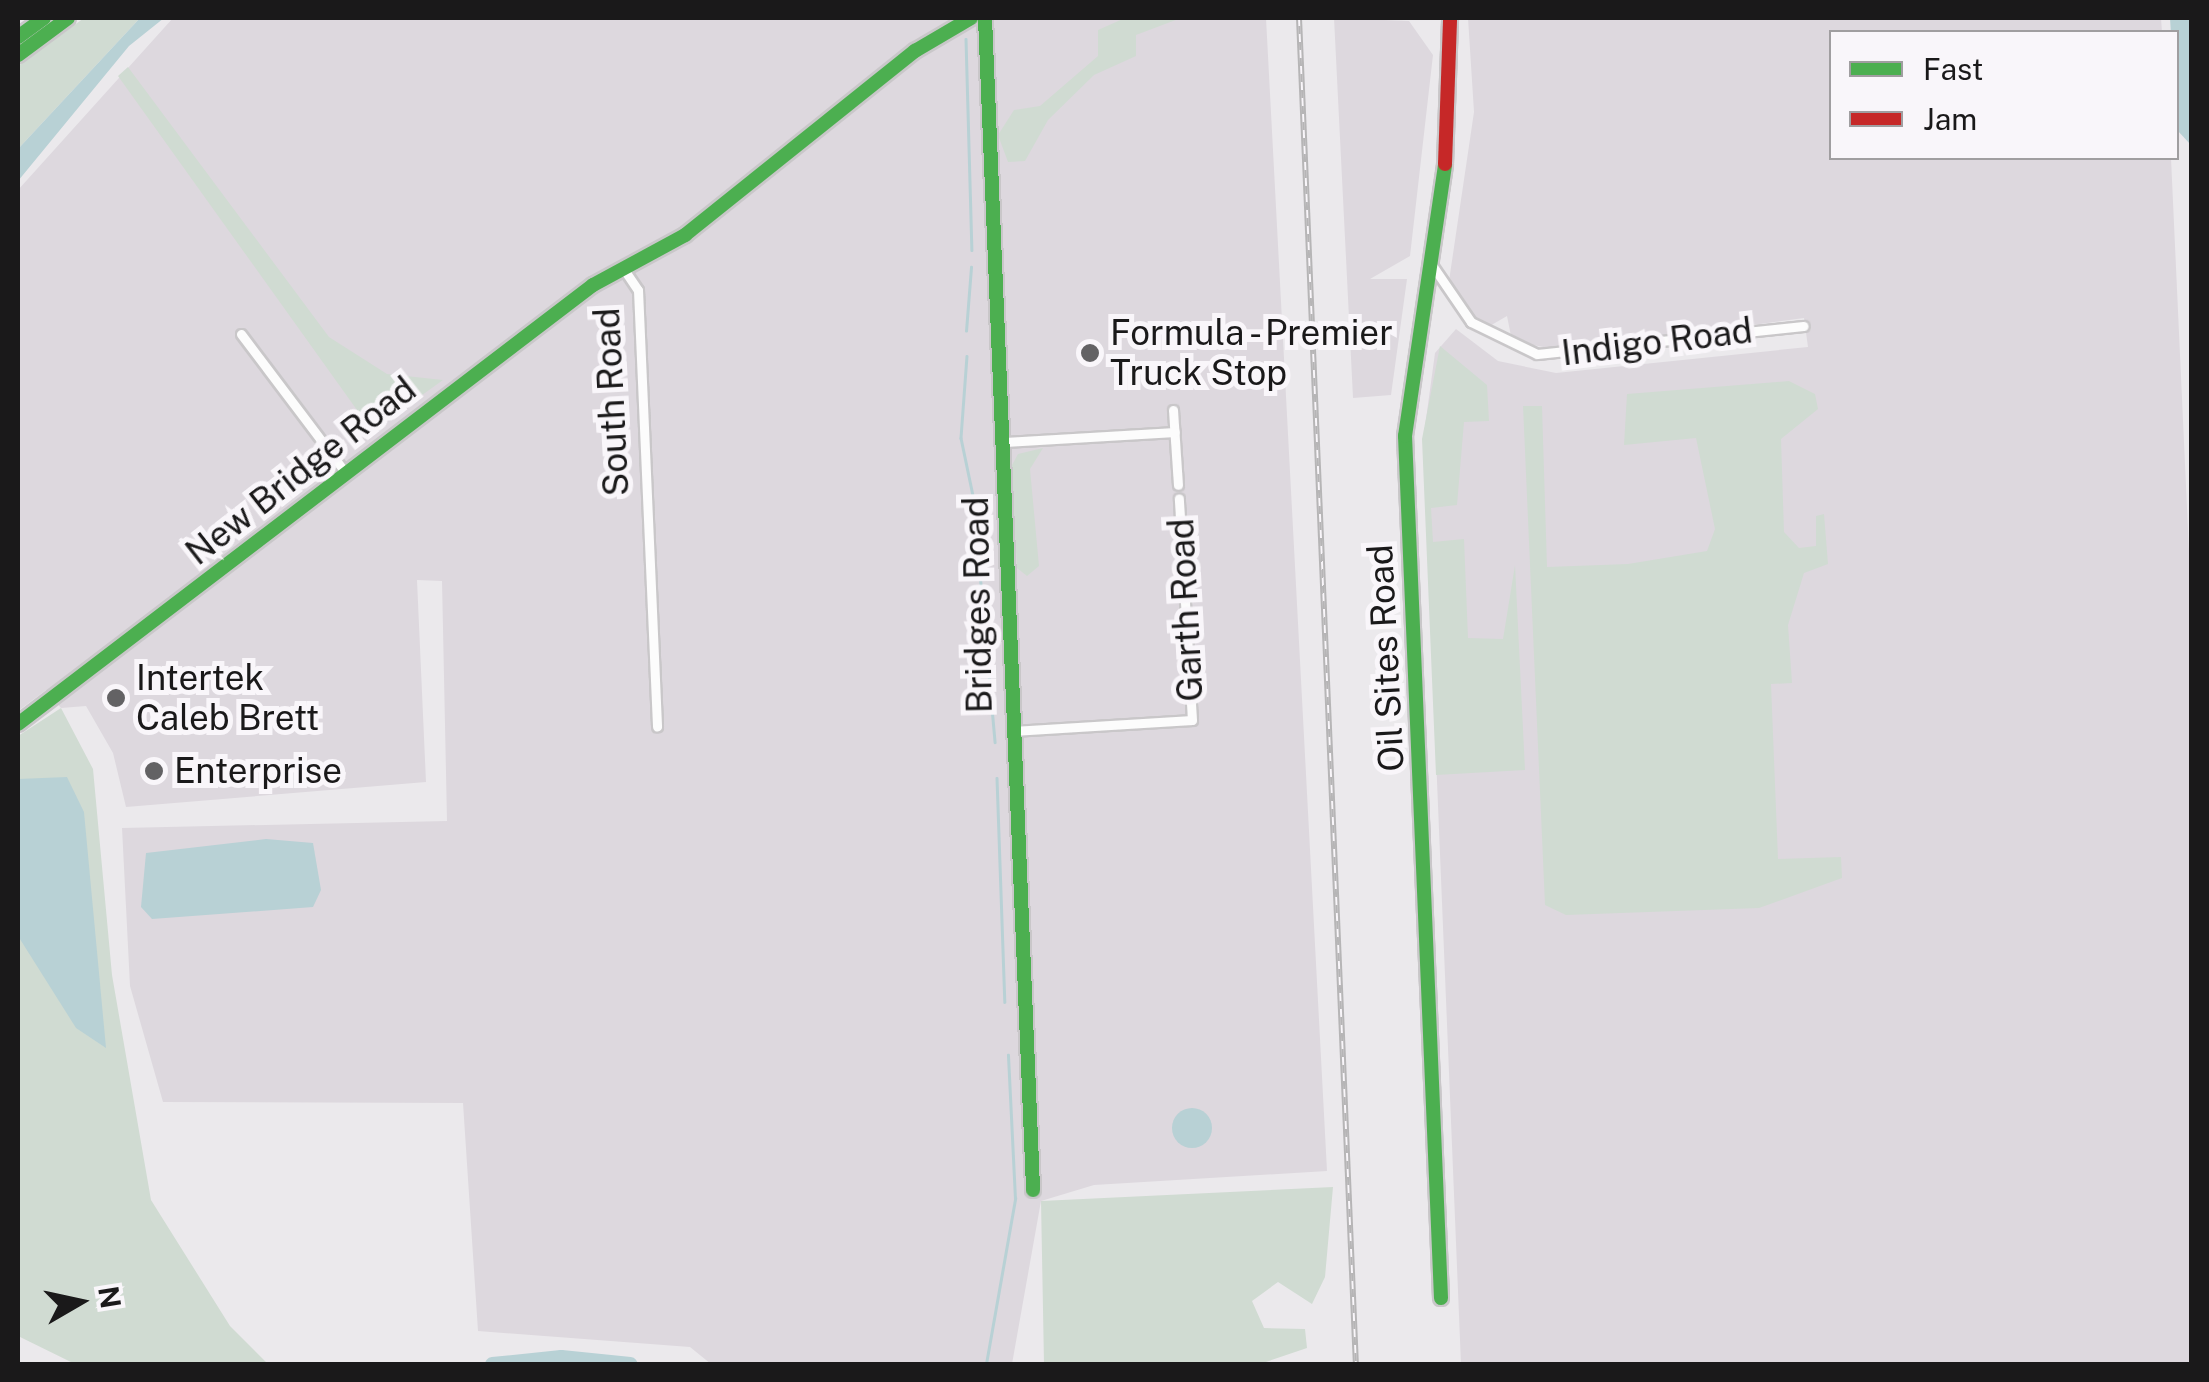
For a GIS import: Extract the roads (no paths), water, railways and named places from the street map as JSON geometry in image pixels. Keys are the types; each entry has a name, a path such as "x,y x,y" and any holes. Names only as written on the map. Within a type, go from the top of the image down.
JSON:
{"main road":[{"path":"18,37 44,18"},
{"path":"18,55 68,18"},
{"name":"South Road","path":"623,268 685,234 915,51 971,18"},
{"name":"Bridges Road","path":"985,18 1033,1190"},
{"name":"Oil Sites Road","path":"1442,1298 1406,436 1452,116 1450,18"},
{"name":"New Bridge Road","path":"18,724 345,472 623,268"}],"street":[{"name":"Indigo Road","path":"1431,262 1479,329 1537,354 1804,326"},
{"name":"South Road","path":"623,268 638,290 657,727"},
{"path":"241,334 345,472"},
{"name":"Garth Road","path":"1173,410 1178,486"},
{"path":"1004,442 1174,432"},
{"name":"Garth Road","path":"1012,731 1192,720 1179,498"}],"water":[{"path":"140,18 164,18 129,46 18,181 18,149"},
{"path":"2170,18 2191,18 2191,145 2179,132 2179,30 2171,30"},
{"path":"67,777 84,812 106,1048 76,1028 18,936 18,779"},
{"path":"266,839 313,843 321,890 313,907 152,919 141,907 146,853"},
{"path":"1192,1108 1206,1114 1212,1128 1206,1142 1192,1148 1178,1142 1172,1128 1178,1114"}],"waterway":[{"path":"966,39 972,250"},
{"path":"966,331 971,267"},
{"path":"967,356 961,438 974,500"},
{"path":"975,517 995,742"},
{"path":"997,778 1005,1002"},
{"path":"986,1364 1015,1199 1008,1055"},
{"path":"492,1364 561,1357 630,1364"},
{"path":"18,1363 22,1364"}],"railway":[{"path":"1299,18 1356,1364"}],"place":[{"name":"Formula - Premier Truck Stop","path":"1090,353"},
{"name":"Intertek Caleb Brett","path":"116,698"},
{"name":"Enterprise","path":"154,771"}]}
